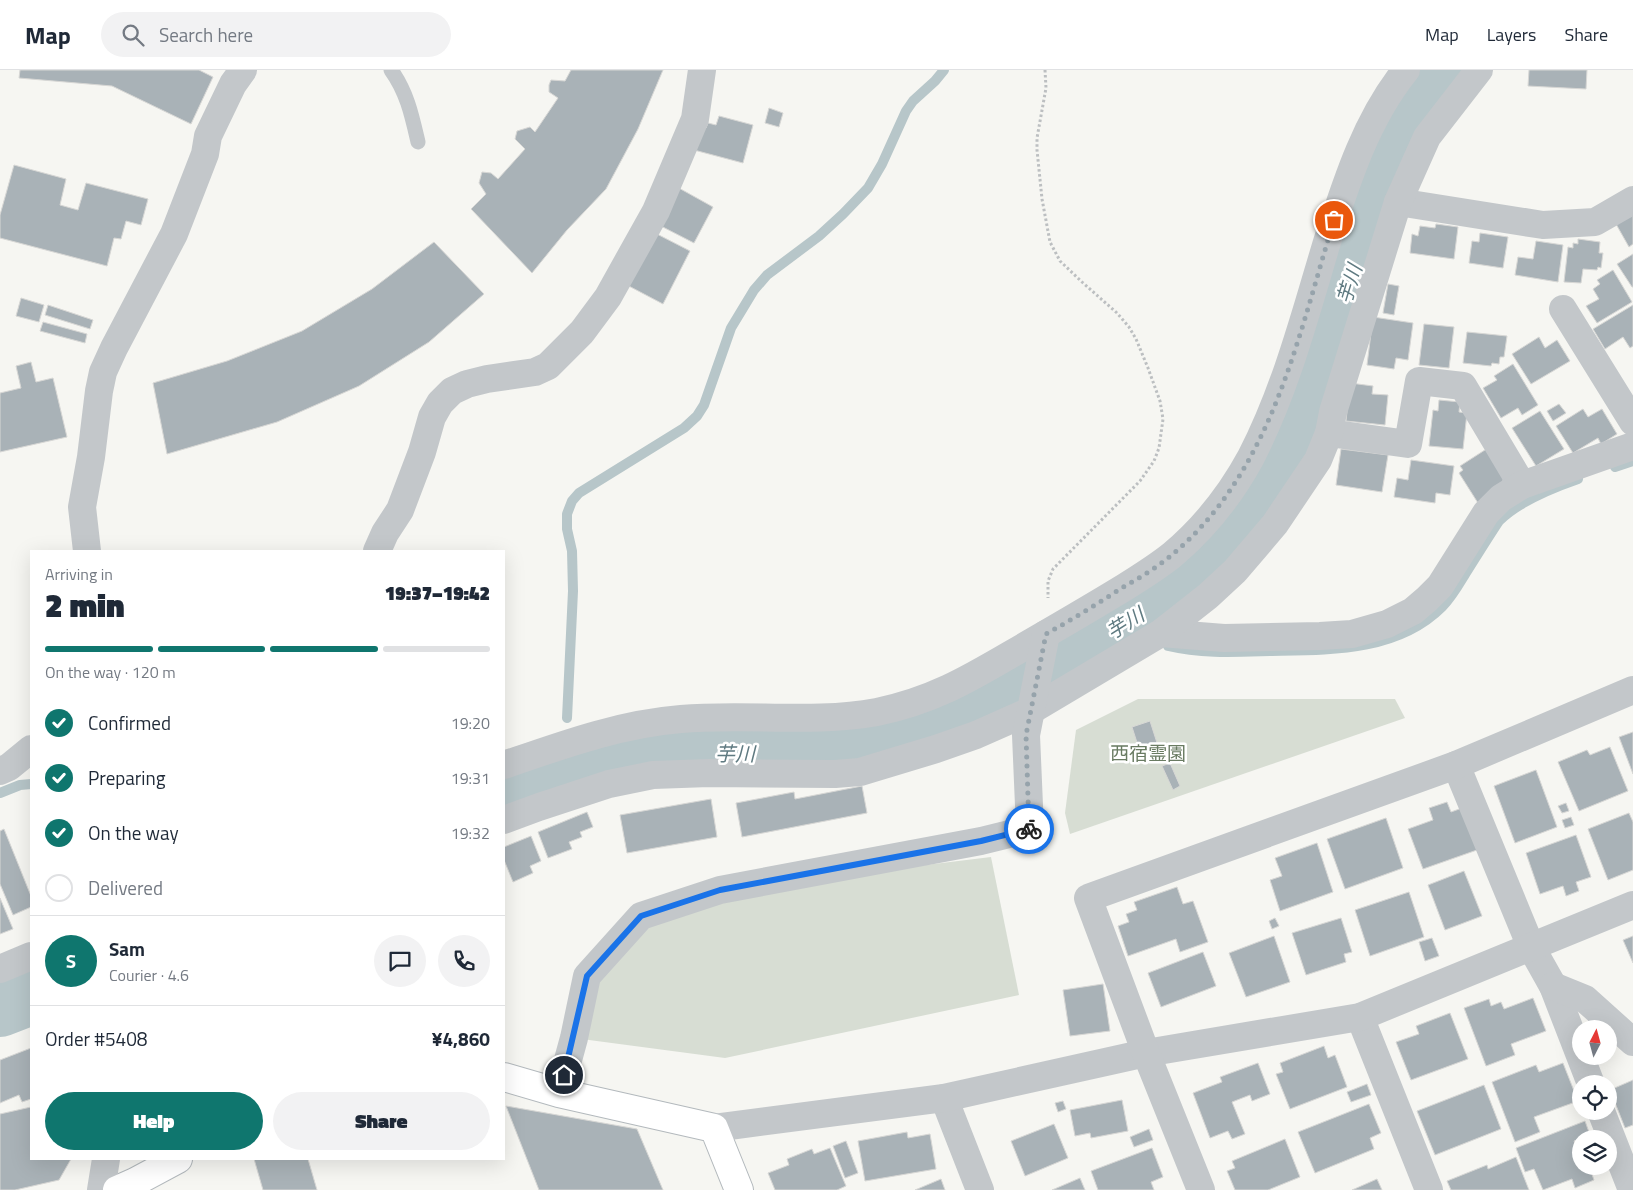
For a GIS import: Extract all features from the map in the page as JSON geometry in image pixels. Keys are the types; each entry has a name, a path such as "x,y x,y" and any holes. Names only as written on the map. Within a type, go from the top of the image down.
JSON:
{"street":[{"path":"87,550 82,507 103,372 171,241 205,154 208,136 233,84 243,70"},
{"path":"377,550 402,504 422,452 435,409 440,403 452,391 467,384 535,372 548,366 582,332 608,297 656,211 695,119 702,70"},
{"path":"505,765 550,748 637,724 704,717 847,716 903,706 953,688 1000,662 1043,645 1174,554 1204,525 1236,483 1261,436 1282,386 1352,168 1379,110 1406,70"},
{"path":"505,820 582,792 617,782 653,775 710,773 835,774 860,772 936,749 990,729 1032,703 1161,633 1222,584 1253,551 1275,524 1318,460 1329,432 1333,412 1398,202 1427,137 1479,70"},
{"path":"1398,202 1543,225 1595,222 1633,200"},
{"path":"1563,309 1633,422"},
{"path":"1329,432 1408,444 1418,381 1463,386 1522,485"},
{"path":"1161,633 1224,638 1320,636 1352,634 1387,624 1413,611 1428,599 1445,579 1486,513 1501,498 1522,485 1633,446"},
{"path":"560,1093 587,976 641,916 720,890 981,841 1030,829 1026,735 1043,645"},
{"path":"1201,1190 1146,1053 1088,898 1456,765 1633,690"},
{"path":"0,771 30,750"},
{"path":"1456,765 1531,946 1553,986 1588,1075"},
{"path":"505,1077 560,1093 714,1128 944,1098 1146,1053 1360,1017 1633,905"},
{"path":"0,969 30,956"},
{"path":"1553,986 1585,999 1633,1042"},
{"path":"1360,1017 1429,1190"},
{"path":"944,1098 980,1190"},
{"path":"1605,1120 1632,1190"},
{"path":"714,1128 739,1190"},
{"path":"100,1190 106,1160"},
{"path":"117,1190 176,1160"}],"lane":[{"path":"391,70 404,90 418,142"}],"path":[{"path":"1043,645 1049,576 1060,561 1140,481 1154,461 1159,448 1163,419 1160,402 1148,368 1129,327 1117,313 1060,261 1050,242 1042,199 1037,150 1037,138 1046,88 1045,70"}],"green space":[{"name":"西宿霊園","path":"1138,699 1395,699 1405,718 1070,834 1065,813 1076,730"},
{"path":"991,857 1019,995 725,1058 574,1038 587,976 641,916 720,890"}],"building":[{"path":"20,70 199,70 213,77 191,124 112,86 19,78"},
{"path":"571,70 663,70 638,129 606,189 567,230 532,273 471,209 486,194 479,183 482,172 491,173 498,179 525,149 515,139 517,131 530,127 535,132 558,98 549,92 551,80 565,81"},
{"path":"1529,70 1587,70 1586,89 1528,86"},
{"path":"769,108 783,113 779,127 765,123"},
{"path":"719,116 753,125 743,163 694,150 700,126 706,128 708,123 716,125"},
{"path":"14,165 66,179 60,205 78,210 86,183 148,199 141,225 126,221 121,239 114,238 107,266 0,238 0,215"},
{"path":"677,187 713,207 694,243 657,224"},
{"path":"1633,214 1633,244 1629,247 1616,224"},
{"path":"1436,224 1458,227 1454,259 1410,253 1412,234 1418,236 1420,226 1435,228"},
{"path":"653,232 690,251 663,304 625,284"},
{"path":"1480,233 1508,237 1503,268 1469,263 1472,241 1479,242"},
{"path":"1578,239 1600,242 1599,253 1603,253 1601,268 1598,267 1597,270 1583,269 1581,283 1564,282 1568,247 1573,248 1573,243 1578,244"},
{"path":"1536,241 1563,245 1558,282 1515,275 1518,257 1533,259"},
{"path":"434,242 484,294 429,342 359,386 277,422 167,454 153,383 227,361 302,331 372,289"},
{"path":"1633,254 1633,287 1632,287 1617,264"},
{"path":"1613,270 1632,302 1597,323 1586,306 1599,299 1593,289 1600,284 1597,280"},
{"path":"1388,284 1399,286 1394,315 1383,313"},
{"path":"21,298 44,305 39,322 16,316"},
{"path":"48,305 93,320 90,329 45,315"},
{"path":"1633,305 1633,346 1630,348 1623,337 1605,349 1593,329"},
{"path":"1373,317 1413,323 1408,360 1396,358 1394,369 1367,365"},
{"path":"43,322 87,334 85,343 40,331"},
{"path":"1424,324 1454,327 1449,368 1419,365"},
{"path":"1467,332 1507,336 1504,357 1500,357 1499,364 1492,363 1491,366 1463,363"},
{"path":"1539,337 1545,348 1557,340 1570,361 1531,384 1512,354"},
{"path":"31,362 36,382 53,378 67,437 0,452 0,393 21,388 16,366"},
{"path":"1513,364 1538,405 1522,415 1518,408 1501,418 1483,388 1497,380 1494,376"},
{"path":"1350,383 1373,386 1372,394 1388,395 1385,425 1346,421"},
{"path":"1439,400 1460,402 1459,412 1467,413 1463,449 1429,446 1433,410 1438,411"},
{"path":"1559,404 1566,413 1553,421 1547,411"},
{"path":"1583,409 1588,417 1602,409 1617,434 1601,444 1598,438 1573,453 1556,426"},
{"path":"1540,411 1564,449 1536,466 1512,428"},
{"path":"1488,448 1505,473 1501,488 1478,503 1459,473 1463,470 1460,466"},
{"path":"1341,449 1388,455 1382,492 1336,485"},
{"path":"1411,460 1454,466 1450,495 1436,493 1435,503 1394,497 1397,478 1408,480"},
{"path":"1150,721 1159,749 1141,755 1132,727"},
{"path":"1633,732 1633,774 1619,737"},
{"path":"1610,747 1628,791 1579,811 1558,762 1587,750 1590,755"},
{"path":"1170,763 1180,786 1173,790 1162,766"},
{"path":"1536,770 1557,827 1515,843 1494,786"},
{"path":"862,786 867,813 742,837 736,803 794,792 795,799"},
{"path":"711,799 717,837 627,853 620,815"},
{"path":"1447,802 1451,812 1462,808 1477,850 1423,869 1408,829 1433,820 1429,808"},
{"path":"1566,803 1569,811 1562,813 1558,806"},
{"path":"587,812 593,827 580,832 582,837 569,842 572,849 548,858 538,832"},
{"path":"1629,813 1633,822 1633,870 1608,880 1588,829"},
{"path":"1571,817 1574,825 1565,828 1562,820"},
{"path":"1386,818 1403,868 1345,889 1327,839"},
{"path":"4,829 30,894 30,907 13,915 0,884 0,831"},
{"path":"1576,835 1591,877 1576,882 1579,891 1566,896 1563,886 1540,894 1526,853"},
{"path":"531,836 541,861 530,866 533,873 513,882 505,862 505,847"},
{"path":"1317,843 1333,892 1280,911 1270,880 1282,876 1275,858"},
{"path":"1464,871 1482,916 1445,930 1428,885"},
{"path":"1177,887 1183,904 1193,901 1208,942 1180,952 1176,939 1128,956 1118,926 1129,922 1126,914 1137,910 1134,902"},
{"path":"1409,892 1424,937 1370,956 1355,910"},
{"path":"0,898 13,929 0,934"},
{"path":"1275,918 1279,926 1272,929 1269,921"},
{"path":"1341,918 1352,952 1344,954 1346,962 1306,975 1292,933"},
{"path":"1274,936 1290,982 1246,997 1229,953"},
{"path":"1633,936 1633,963 1623,940"},
{"path":"1432,938 1439,956 1425,961 1419,942"},
{"path":"1203,952 1216,986 1161,1007 1148,973"},
{"path":"1103,984 1110,1031 1070,1036 1063,990"},
{"path":"1533,998 1546,1031 1511,1044 1515,1055 1486,1066 1464,1008 1489,999 1491,1006 1501,1002 1504,1009"},
{"path":"1450,1013 1468,1059 1411,1080 1396,1042 1419,1034 1416,1026"},
{"path":"1324,1046 1328,1058 1335,1055 1347,1087 1290,1109 1276,1074 1283,1072 1280,1063"},
{"path":"30,1048 30,1099 22,1102 19,1095 0,1103 0,1060"},
{"path":"1258,1063 1270,1094 1252,1101 1250,1095 1232,1102 1245,1134 1232,1139 1228,1131 1210,1138 1193,1093 1222,1082 1220,1077"},
{"path":"1563,1063 1572,1086 1572,1103 1534,1117 1540,1132 1515,1142 1492,1082 1536,1065 1539,1072"},
{"path":"1633,1080 1633,1125 1625,1128 1617,1108 1617,1087"},
{"path":"1367,1084 1371,1095 1351,1102 1347,1092"},
{"path":"1484,1085 1501,1129 1435,1155 1417,1111"},
{"path":"1122,1100 1128,1131 1091,1138 1090,1133 1075,1136 1070,1110"},
{"path":"1063,1101 1066,1109 1058,1112 1055,1103"},
{"path":"1369,1104 1381,1133 1370,1138 1374,1149 1315,1173 1298,1132"},
{"path":"506,1106 637,1129 663,1190 539,1190"},
{"path":"30,1107 30,1160 70,1160 59,1180 15,1190 0,1190 0,1114"},
{"path":"1585,1121 1588,1130 1572,1130 1572,1175 1592,1175 1594,1180 1575,1188 1572,1179 1543,1190 1534,1169 1525,1172 1516,1148"},
{"path":"1054,1124 1068,1158 1025,1176 1011,1141"},
{"path":"1149,1129 1153,1140 1134,1147 1130,1137"},
{"path":"907,1132 908,1138 930,1134 936,1169 865,1181 858,1141"},
{"path":"1285,1139 1300,1177 1268,1190 1235,1190 1227,1171 1235,1168 1232,1161"},
{"path":"846,1141 858,1173 845,1178 833,1146"},
{"path":"830,1148 846,1186 837,1190 775,1190 768,1173 789,1165 787,1159 812,1149 814,1154"},
{"path":"1152,1148 1163,1177 1151,1182 1154,1190 1098,1190 1091,1171"},
{"path":"1516,1157 1529,1190 1451,1190 1447,1181 1487,1165 1488,1169"},
{"path":"254,1160 308,1160 317,1190 263,1190"},
{"path":"1080,1178 1085,1190 1052,1190"},
{"path":"941,1179 945,1190 915,1190"},
{"path":"1377,1179 1382,1190 1352,1190"}],"waterway":[{"path":"567,718 573,591 572,551 567,529 567,514 572,501 579,493 684,428 697,416 704,405 731,328 754,290 767,275 819,236 868,188 882,164 906,111 913,101 944,70"},
{"name":"芋川","path":"505,799 583,770 628,760 694,752 775,754 821,752 898,740 957,719 986,706 1095,644 1175,593 1205,569 1238,535 1262,501 1283,464 1306,415 1324,365 1354,262 1390,161 1415,114 1447,70"},
{"path":"1615,467 1633,461"},
{"path":"1168,646 1219,652 1338,649 1361,646 1404,633 1424,622 1442,607 1457,588 1499,521 1525,502 1578,479"},
{"path":"565,776 566,761"},
{"path":"0,793 20,785 30,784"},
{"name":"芋川","path":"0,1008 30,996"}],"way so far":[{"path":"1029,829 1026,735 1040,656 1046,634 1160,565 1174,554 1204,525 1236,483 1273,410 1291,362 1334,220"}],"route":[{"path":"564,1075 587,976 641,916 720,890 981,841 1029,829"}]}
